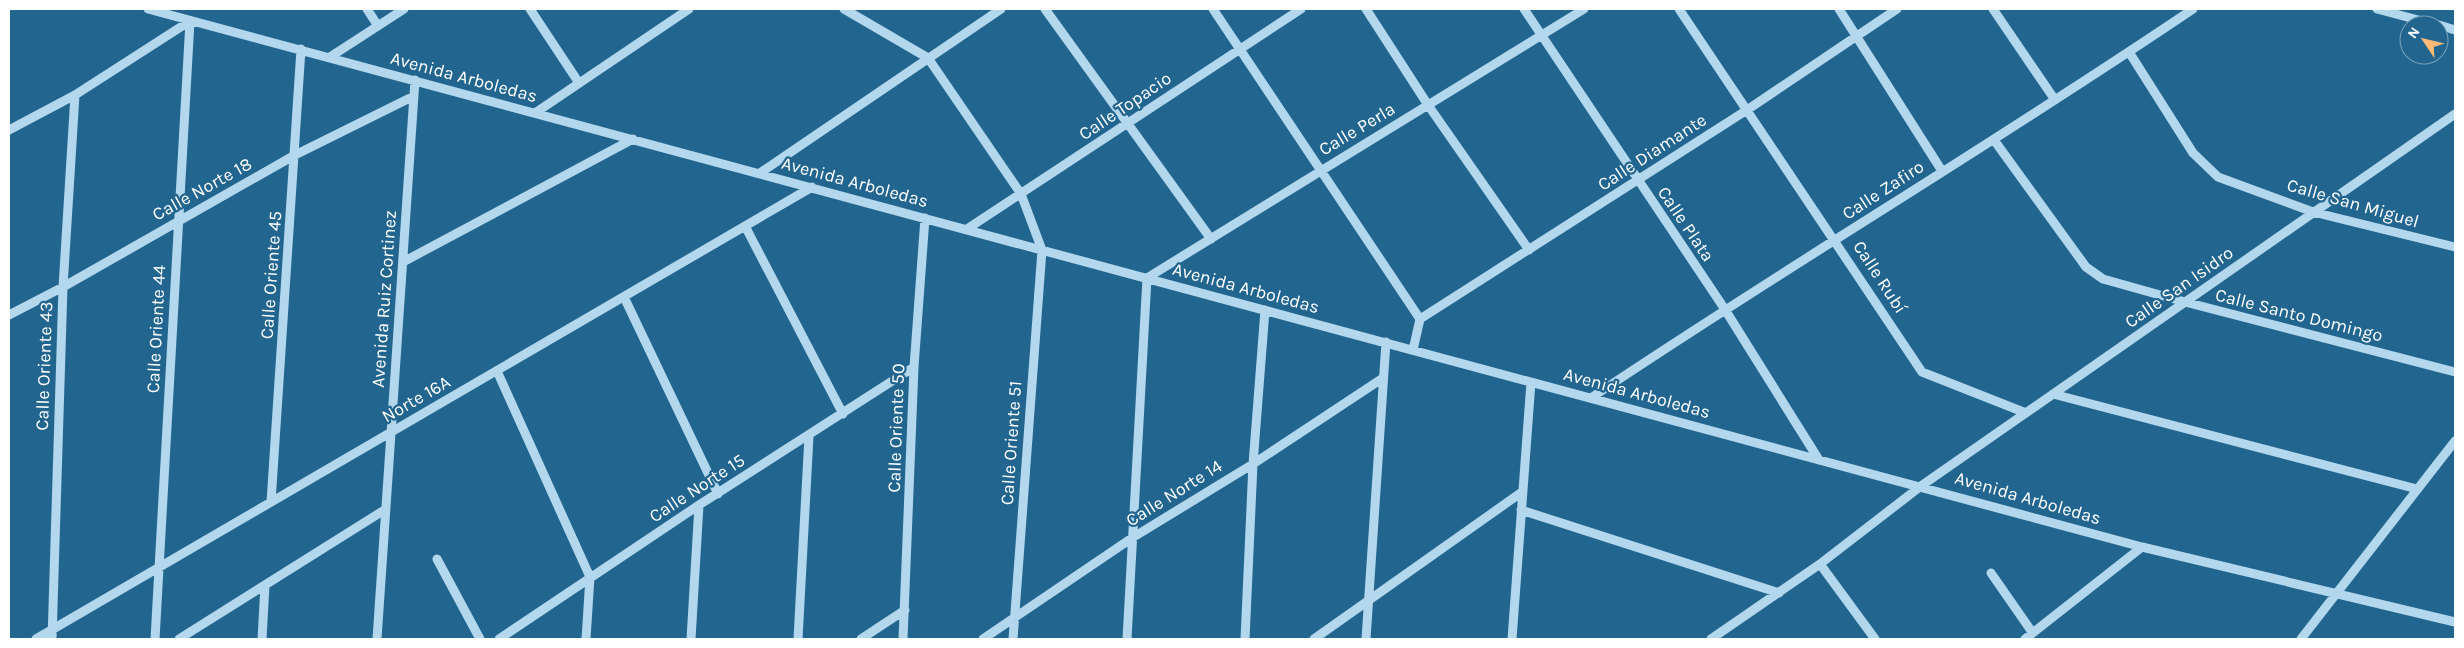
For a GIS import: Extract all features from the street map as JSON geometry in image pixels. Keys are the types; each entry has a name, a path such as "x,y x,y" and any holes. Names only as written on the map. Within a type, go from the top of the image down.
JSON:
{"street":[{"name":"Avenida Arboledas","path":"148,9 2142,547 2455,622"},
{"path":"367,9 378,26"},
{"path":"330,57 404,9"},
{"path":"530,9 579,83"},
{"path":"535,113 689,9"},
{"path":"844,9 928,58 1022,194 1042,250"},
{"path":"760,173 1001,9"},
{"path":"1045,9 1211,239"},
{"path":"1213,9 1420,319 1413,350"},
{"name":"Calle Topacio","path":"967,229 1301,9"},
{"path":"1366,9 1428,105 1529,250"},
{"name":"Calle Plata","path":"1524,9 1637,181 1724,308 1819,460"},
{"name":"Calle Perla","path":"1147,278 1584,9"},
{"name":"Calle Rubí","path":"1679,9 1836,240 1922,372 2026,413"},
{"path":"1839,9 1942,171"},
{"name":"Calle Diamante","path":"1420,319 1747,110 1897,9"},
{"path":"1993,9 2055,100"},
{"name":"Calle Zafiro","path":"1591,398 1724,308 1994,140 2193,9"},
{"path":"2377,9 2400,15"},
{"path":"9,130 75,94 190,21"},
{"name":"Calle Oriente 44","path":"155,639 190,21"},
{"name":"Calle Oriente 45","path":"271,502 301,49"},
{"name":"Calle San Miguel","path":"2129,52 2193,153 2218,177 2313,212 2455,247"},
{"name":"Avenida Ruiz Cortinez","path":"376,638 415,80"},
{"name":"Calle Oriente 43","path":"52,635 63,287 75,94"},
{"name":"Calle Norte 18","path":"9,315 63,287 295,155 414,96"},
{"name":"Calle San Isidro","path":"1711,639 1722,636 1921,486 2313,212 2454,116"},
{"path":"403,262 633,139"},
{"name":"Calle Santo Domingo","path":"1994,140 2086,268 2103,279 2455,372"},
{"name":"Norte 16A","path":"36,639 52,635 160,567 812,188"},
{"name":"Calle Oriente 50","path":"903,639 914,367 925,218"},
{"path":"745,226 843,414"},
{"name":"Calle Oriente 51","path":"1013,639 1042,250"},
{"path":"1127,639 1147,278"},
{"path":"624,297 718,494"},
{"path":"1245,639 1253,464 1265,310"},
{"path":"1366,639 1386,342"},
{"name":"Calle Norte 15","path":"499,639 699,505 914,367"},
{"path":"497,371 590,577 586,639"},
{"name":"Calle Norte 14","path":"983,639 1132,538 1253,464 1383,378"},
{"path":"1512,639 1531,382"},
{"path":"2053,394 2417,489"},
{"path":"798,639 809,436"},
{"path":"2301,639 2455,441"},
{"path":"1314,639 1369,602 1522,492"},
{"path":"691,639 699,505"},
{"path":"179,639 386,509"},
{"path":"1521,510 1779,593"},
{"path":"2025,639 2142,547"},
{"path":"437,559 480,639"},
{"path":"1820,564 1875,639"},
{"path":"1991,573 2032,632"},
{"path":"262,639 266,585"},
{"path":"861,639 905,610"}]}
